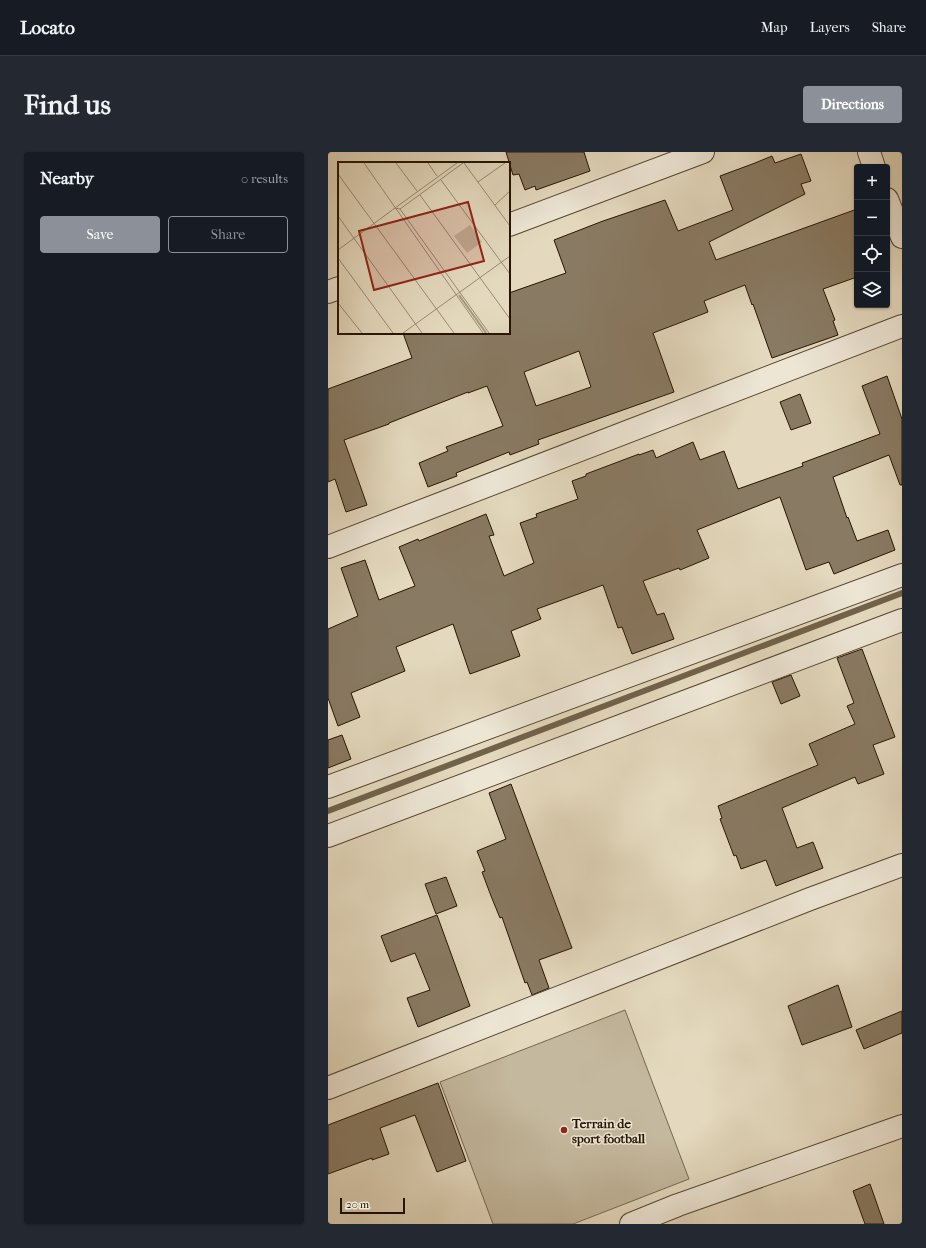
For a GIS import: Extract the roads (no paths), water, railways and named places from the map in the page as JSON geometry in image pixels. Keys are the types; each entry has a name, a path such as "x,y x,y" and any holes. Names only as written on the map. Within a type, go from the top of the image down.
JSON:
{"street":[{"path":"510,225 703,152"},
{"path":"869,152 873,164"},
{"path":"887,200 902,237"},
{"path":"328,292 338,288"},
{"path":"328,546 902,326"},
{"path":"328,787 902,576"},
{"path":"328,836 902,620"},
{"path":"328,1088 810,899 902,865"},
{"path":"631,1224 902,1126"}],"waterway":[{"path":"328,811 902,593"}],"place":[{"name":"Terrain de sport football","path":"564,1130"}]}
